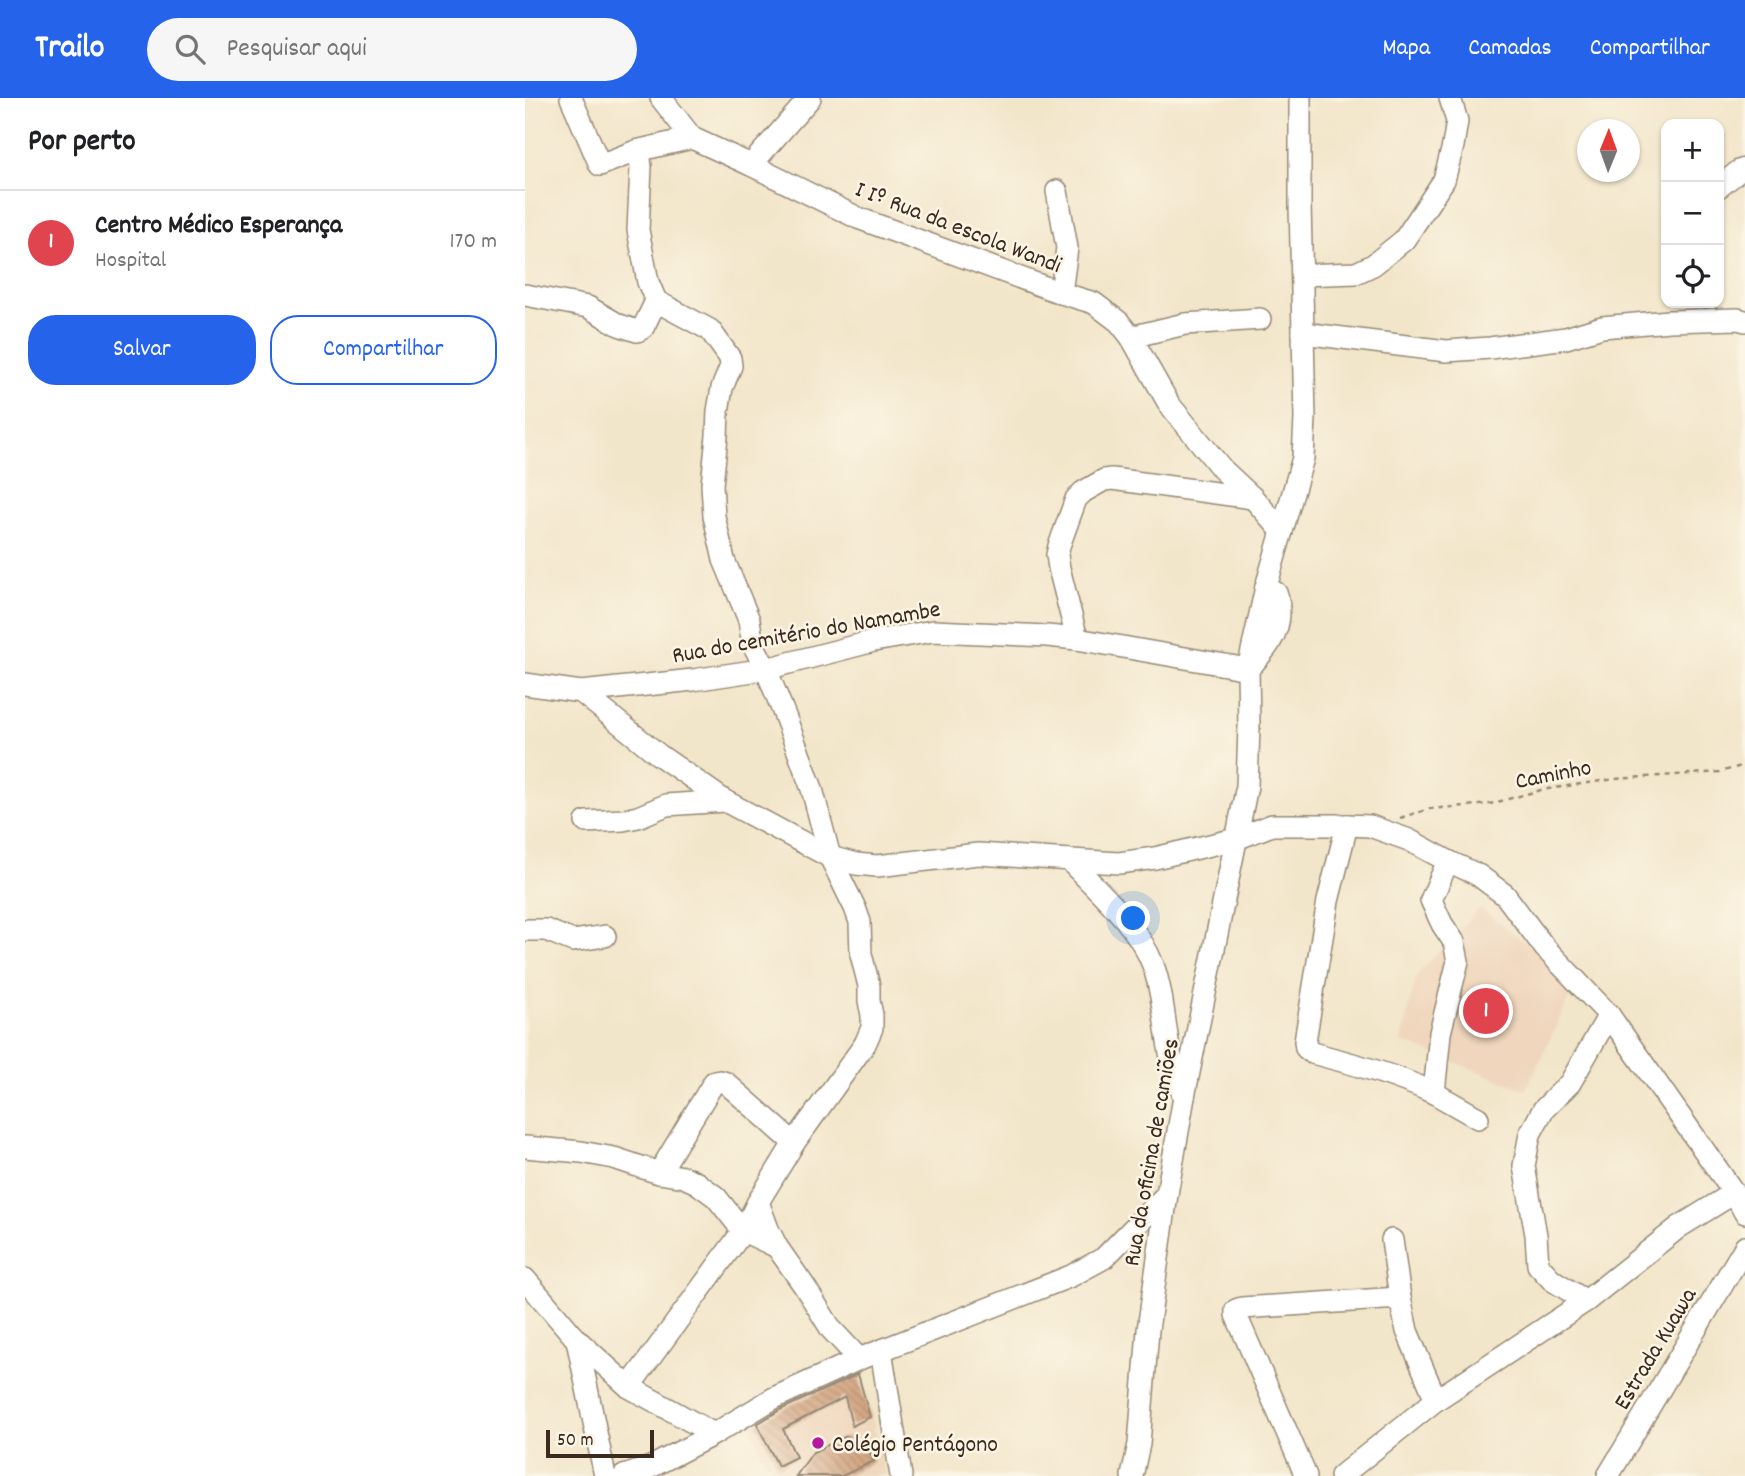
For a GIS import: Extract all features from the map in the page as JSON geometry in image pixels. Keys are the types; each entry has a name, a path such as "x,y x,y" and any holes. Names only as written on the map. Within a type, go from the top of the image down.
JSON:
{"street":[{"path":"571,98 600,165 636,151 692,138 661,98"},
{"path":"751,165 810,98"},
{"path":"1248,669 1266,587 1304,458 1300,98"},
{"path":"1301,275 1356,273 1373,265 1403,240 1444,180 1457,121 1450,98"},
{"name":"I Iº Rua da escola Wandi","path":"692,138 858,218 1094,303 1119,322 1131,337 1170,404 1222,469 1253,498 1282,531"},
{"path":"629,1387 743,1231 794,1143 865,1044 872,1028 869,986 862,961 860,922 830,857 811,789 766,669 754,646 749,620 724,560 714,516 712,485 718,411 722,388 731,366 730,358 710,330 656,301 648,282 638,230 641,167 639,151 636,151"},
{"path":"1724,183 1745,169"},
{"path":"1057,191 1067,248 1061,293"},
{"path":"525,295 588,307 619,325 637,331 643,328 656,301"},
{"path":"1131,337 1185,324 1260,319"},
{"path":"1303,333 1446,351 1566,338 1602,327 1669,321 1745,321"},
{"path":"1077,639 1057,555 1076,499 1083,492 1104,480 1112,479 1253,498"},
{"name":"Rua do cemitério do Namambe","path":"525,684 581,692 693,680 766,669 874,641 933,631 1077,639 1248,669"},
{"name":"Rua da oficina de camiões","path":"1132,1476 1139,1444 1148,1330 1167,1194 1247,786 1248,669"},
{"path":"581,692 659,755 725,801 830,857 856,864 877,866 978,854 1119,863 1155,858 1237,839 1272,825 1370,827 1409,840 1478,875 1505,895 1545,948 1609,1015 1734,1192 1745,1213"},
{"path":"586,822 638,817 666,805 725,801"},
{"path":"1346,825 1328,901 1306,1048 1312,1053 1396,1077 1434,1093 1478,1118"},
{"path":"1069,860 1118,912 1143,944 1153,966 1173,1067 1184,1097"},
{"path":"1434,1093 1440,1033 1458,961 1454,942 1431,900 1448,861"},
{"path":"525,930 546,930 572,942 605,936"},
{"path":"1586,1301 1552,1280 1538,1265 1536,1235 1524,1166 1530,1134 1543,1110 1570,1083 1609,1015"},
{"path":"659,1173 714,1082 726,1083 794,1143"},
{"path":"525,1147 614,1158 659,1173 684,1177 716,1197 743,1231 777,1247"},
{"path":"1341,1476 1436,1400 1586,1301 1679,1227 1734,1192"},
{"path":"624,1476 651,1467 715,1434 774,1398 859,1359 1071,1276 1104,1258 1167,1194"},
{"path":"758,1202 777,1247 831,1329 859,1359"},
{"path":"1392,1240 1407,1331 1436,1400"},
{"name":"Estrada Kuawa","path":"1608,1476 1745,1247"},
{"path":"525,1279 577,1340 629,1387 715,1434"},
{"path":"1306,1476 1236,1310 1400,1298"},
{"path":"577,1340 605,1476"},
{"path":"881,1350 901,1476"}],"path":[{"name":"Caminho","path":"1370,827 1429,809 1490,804 1542,790 1615,779 1720,772 1745,765"}],"shaded area":[{"path":"1480,908 1577,981 1526,1090 1401,1041 1417,975"},
{"name":"Colégio Pentágono","path":"859,1364 886,1476 773,1476 748,1419"}],"building":[{"path":"858,1374 870,1417 852,1426 845,1397 783,1429 796,1457 778,1466 757,1424 780,1410"},
{"path":"847,1436 855,1453 867,1447 874,1461 842,1476 796,1476 813,1452"}],"place":[{"name":"Centro Médico Esperança","path":"1486,1011"},
{"name":"Colégio Pentágono","path":"818,1443"}]}
